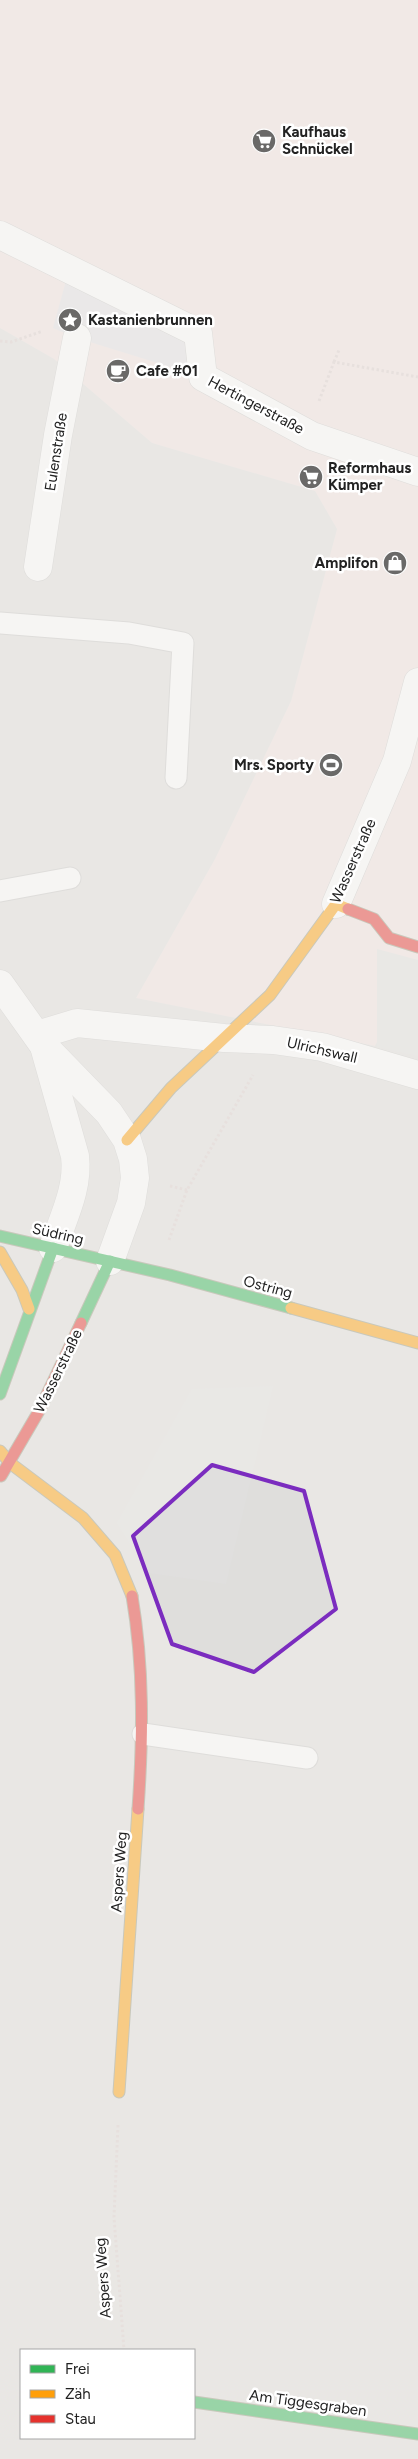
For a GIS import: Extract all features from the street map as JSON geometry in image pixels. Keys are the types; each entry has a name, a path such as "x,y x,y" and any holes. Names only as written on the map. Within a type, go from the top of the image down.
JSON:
{"street":[{"name":"Hertingerstraße","path":"0,235 198,333 202,376 308,431 312,436 418,472"},
{"name":"Eulenstraße","path":"38,567 58,435 77,338"},
{"name":"Wasserstraße","path":"127,1140 171,1088 270,995 336,904 397,761 418,682"},
{"path":"336,904 374,919 389,938 418,947"},
{"path":"0,984 40,1040 108,1113 127,1140 133,1159 135,1178 131,1203 110,1261"},
{"path":"40,1040 77,1022 224,1038"},
{"name":"Ulrichswall","path":"224,1038 273,1040 322,1047 418,1075"},
{"path":"0,1394 74,1190 75,1156 40,1040"},
{"name":"Südring","path":"0,1236 110,1261"},
{"path":"0,1252 22,1290 30,1309"},
{"name":"Wasserstraße","path":"0,1477 39,1411 110,1261"},
{"name":"Ostring","path":"110,1261 170,1275 418,1343"},
{"name":"Aspers Weg","path":"0,1451 10,1463 83,1518 115,1555 132,1593 140,1644 143,1734 119,2092"},
{"name":"Am Tiggesgraben","path":"195,2402 418,2434"}],"lane":[{"path":"0,623 129,633 183,643 176,778"},
{"path":"0,891 70,878"},
{"path":"143,1734 307,1758"}],"path":[{"path":"0,340 11,342 45,330"},
{"path":"308,431 339,350"},
{"path":"334,362 418,377"},
{"path":"177,1244 168,1242 187,1190 273,1040"},
{"name":"Aspers Weg","path":"119,2092 114,2218 124,2349"}],"highlighted area":[{"path":"212,1465 304,1491 336,1609 254,1672 172,1644 133,1536"}],"shaded area":[{"path":"0,0 418,0 418,2459 0,2459"},
{"path":"0,0 418,0 418,961 375,1046 136,998 215,859 291,701 337,529 315,491 152,443 54,359 0,328"},
{"path":"69,270 198,333 203,377 77,338 53,328"},
{"path":"377,949 418,960 418,1056 377,1047"},
{"path":"273,1386 226,1584 149,1573 117,1523 192,1389"}],"traffic: fast":[{"path":"0,1236 170,1275 291,1308"},
{"path":"0,1394 53,1248"},
{"path":"81,1323 110,1261"},
{"path":"195,2402 418,2434"}],"traffic: slow":[{"path":"127,1140 171,1088 270,995 336,904 348,909"},
{"path":"0,1252 22,1290 29,1309"},
{"path":"291,1308 418,1343"},
{"path":"0,1451 10,1463 83,1518 115,1555 132,1596"},
{"path":"119,2092 138,1809"}],"traffic: jam":[{"path":"348,909 374,919 389,938 418,947"},
{"path":"1,1476 39,1411 81,1323"},
{"path":"132,1596 139,1649 141,1702 138,1809"}],"place":[{"name":"Kaufhaus Schnückel","path":"264,141"},
{"name":"Kastanienbrunnen","path":"70,320"},
{"name":"Cafe #01","path":"118,371"},
{"name":"Reformhaus Kümper","path":"311,477"},
{"name":"Amplifon","path":"395,563"},
{"name":"Mrs. Sporty","path":"331,765"}]}
